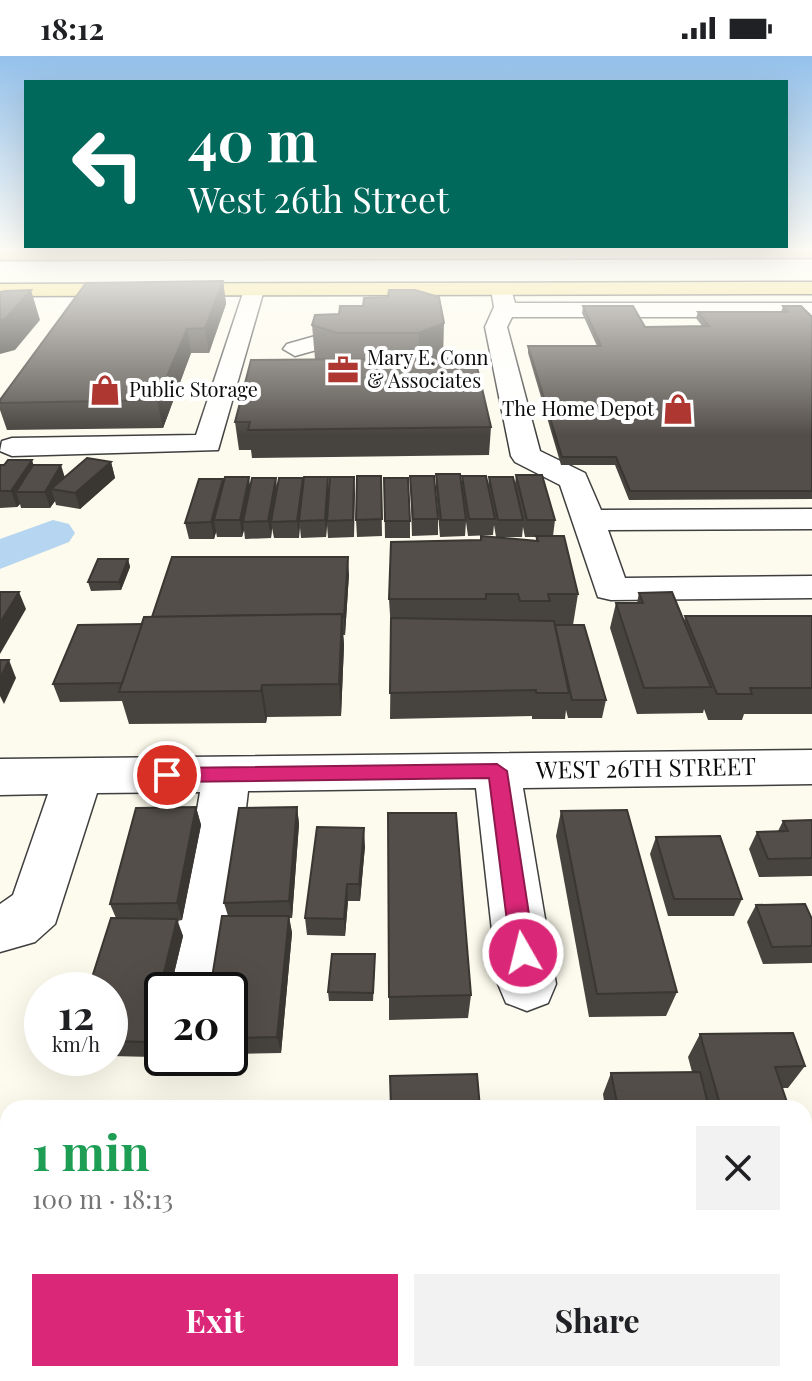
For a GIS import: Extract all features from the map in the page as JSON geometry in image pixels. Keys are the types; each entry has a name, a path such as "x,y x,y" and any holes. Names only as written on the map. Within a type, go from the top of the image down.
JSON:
{"street":[{"path":"12,447 208,444 248,311"},
{"path":"500,311 496,327 526,456 574,480 611,589 812,587"},
{"path":"295,349 333,338"},
{"path":"592,531 812,519"},
{"path":"592,531 812,542"},
{"name":"WEST 26TH STREET","path":"0,777 812,767"},
{"path":"497,771 527,984"},
{"path":"199,972 227,774"},
{"path":"0,928 9,928 27,918 36,908 78,776"}],"building":[{"path":"0,311 12,311 5,319 0,320"},
{"name":"Public Storage","path":"66,311 212,311 205,328 187,329 157,400 0,403"},
{"path":"339,311 442,311 444,323 419,333 337,333 312,325 315,315 339,314"},
{"name":"The Home Depot","path":"585,311 636,311 645,327 709,326 698,312 806,311 812,317 812,491 630,491 616,457 562,457 528,346 601,346"},
{"path":"475,358 491,427 248,430 250,422 235,422 251,360"},
{"path":"87,458 111,462 75,493 51,489"},
{"path":"8,460 32,460 11,491 0,491 0,465"},
{"path":"33,465 61,465 45,492 16,492"},
{"path":"436,474 460,474 466,520 441,520"},
{"path":"516,475 542,475 555,520 527,520"},
{"path":"357,476 381,476 382,519 356,520"},
{"path":"410,476 434,476 438,519 413,519"},
{"path":"462,476 486,476 495,519 469,519"},
{"path":"225,477 249,477 240,520 214,520"},
{"path":"304,477 328,477 325,520 299,521"},
{"path":"330,477 354,477 353,520 327,521"},
{"path":"489,477 513,477 523,520 498,520"},
{"path":"252,478 276,478 268,521 243,522"},
{"path":"279,478 303,478 297,521 271,522"},
{"path":"384,478 408,478 410,521 385,521"},
{"path":"199,479 223,479 211,522 185,523"},
{"path":"481,536 538,541 536,536 564,536 578,594 548,594 550,601 520,601 518,594 486,594 486,599 389,599 391,542 481,540"},
{"path":"172,557 348,557 344,617 342,614 152,617"},
{"path":"98,559 128,559 119,582 88,582"},
{"path":"0,592 19,592 0,623"},
{"path":"672,592 711,687 644,688 616,603 643,603 639,593"},
{"path":"342,614 339,684 262,685 261,691 119,692 144,617"},
{"path":"685,616 812,616 812,688 750,688 752,694 717,694"},
{"path":"391,618 554,621 569,693 536,693 536,690 390,693"},
{"path":"142,624 122,683 53,684 78,625"},
{"path":"555,625 584,625 606,700 572,700"},
{"path":"0,660 9,660 0,678"},
{"path":"196,807 177,903 110,904 136,808"},
{"path":"297,807 289,901 224,903 239,808"},
{"path":"627,810 677,992 597,994 561,811"},
{"path":"388,813 456,813 471,995 389,997"},
{"path":"812,820 812,858 768,859 757,832 788,831 783,821"},
{"path":"317,827 364,828 359,884 347,884 344,919 305,918"},
{"path":"720,836 742,899 674,899 656,837"},
{"path":"805,904 812,919 812,946 772,947 756,905"},
{"path":"222,916 289,916 277,1037 248,1038 248,972 213,972"},
{"path":"111,918 177,919 164,972 144,972 144,1042 128,1041 128,972 94,972"},
{"path":"332,954 375,954 373,993 328,992"},
{"path":"793,1033 805,1066 775,1067 786,1100 719,1100 700,1034"},
{"path":"700,1072 707,1100 616,1100 611,1073"},
{"path":"477,1074 479,1100 391,1100 390,1076"}],"waterway":[{"path":"0,555 53,533"}],"place":[{"name":"Mary E. Conn & Associates","path":"343,370"},
{"name":"Public Storage","path":"105,390"},
{"name":"The Home Depot","path":"678,409"}],"route":[{"path":"167,775 497,771 523,953"}]}
